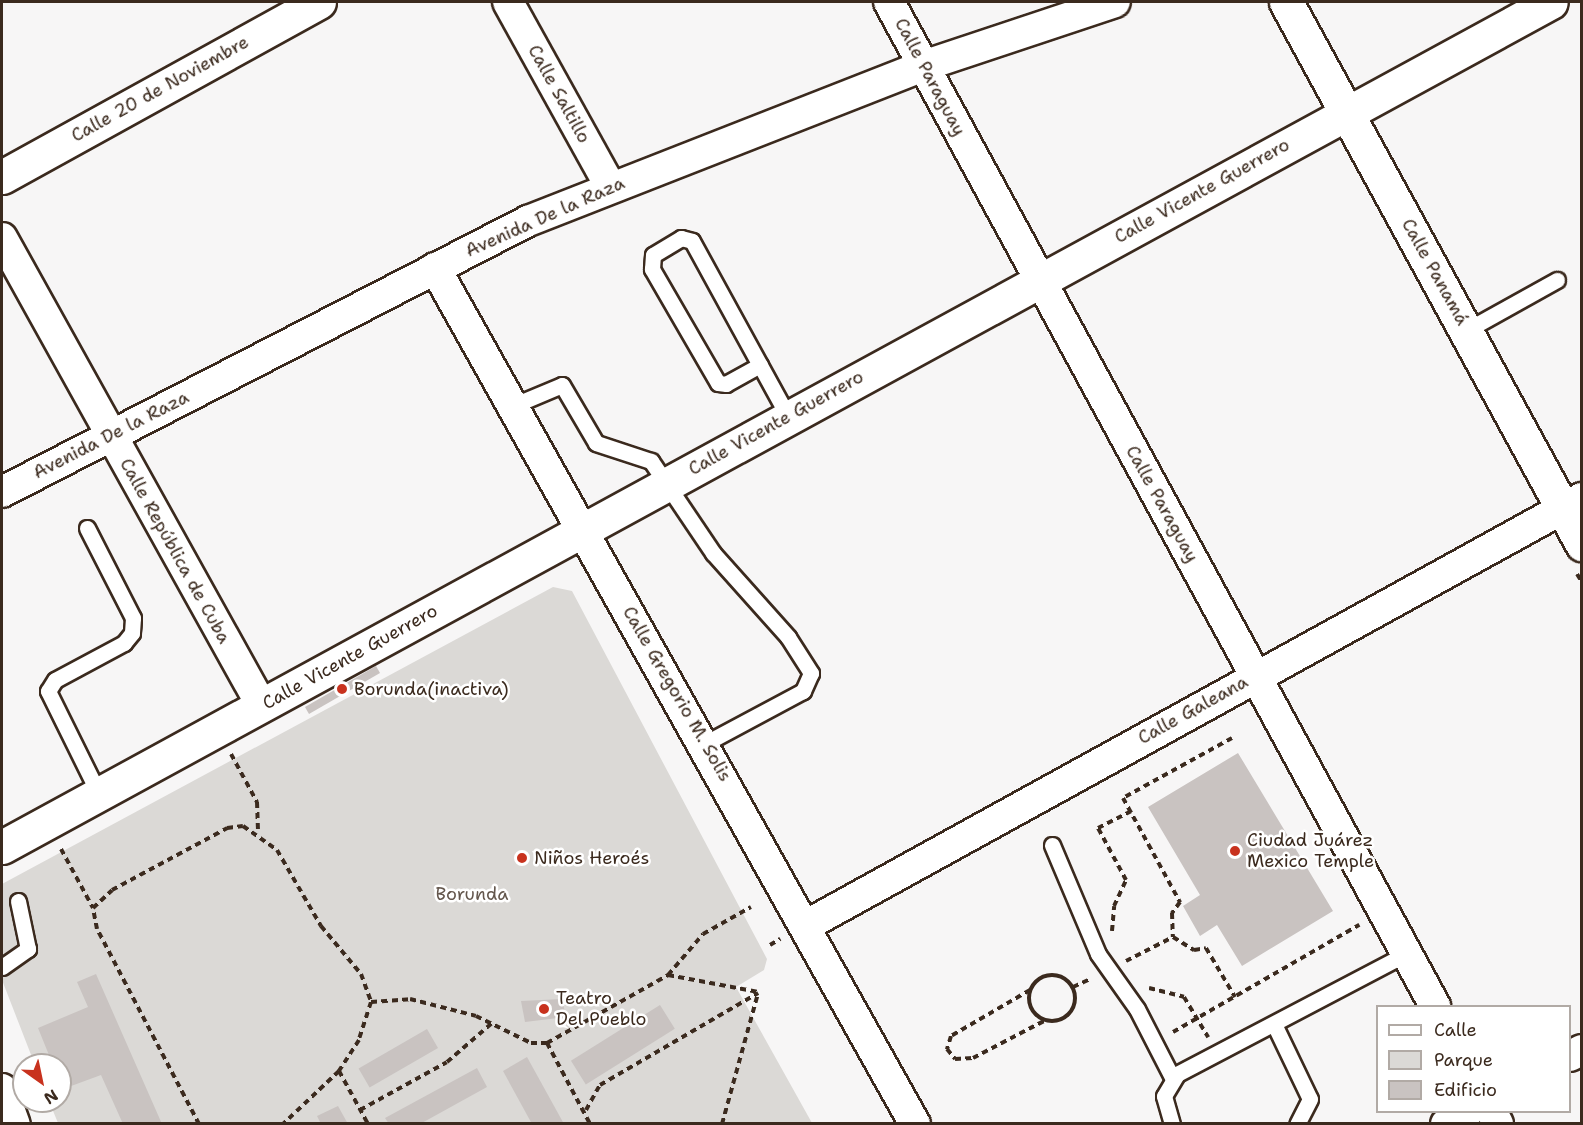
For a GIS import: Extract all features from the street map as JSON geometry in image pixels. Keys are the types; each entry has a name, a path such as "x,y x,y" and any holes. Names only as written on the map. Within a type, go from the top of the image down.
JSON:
{"main road":[{"name":"Calle 20 de Noviembre","path":"2,177 319,2"},
{"name":"Calle Panamá","path":"1286,2 1467,330 1572,503 1581,544"},
{"name":"Calle Vicente Guerrero","path":"2,847 1346,111 1551,2"}],"street":[{"name":"Calle Saltillo","path":"508,2 610,186"},
{"name":"Calle Paraguay","path":"889,2 1434,1005"},
{"name":"Avenida De la Raza","path":"2,492 435,268 610,186 923,66 1115,2"},
{"name":"Calle República de Cuba","path":"2,238 262,706"},
{"name":"Calle Gregorio M. Solis","path":"435,268 706,743 915,1124"},
{"name":"Calle Galeana","path":"806,926 1255,675 1572,503"},
{"path":"2,1089 15,1124"},
{"path":"1446,1124 1466,1113"}],"lane":[{"path":"760,365 726,384 718,383 652,269 652,255 681,238 692,241 788,416"},
{"path":"1467,330 1557,280"},
{"path":"512,406 562,385 596,443 651,460 713,553 788,637 811,673 803,691 706,743"},
{"path":"87,528 133,618 132,633 124,643 55,680 48,691 99,794"},
{"path":"1052,845 1098,954 1173,1079"},
{"path":"2,967 28,949 18,901"},
{"path":"1172,1124 1164,1107 1173,1079 1406,954"},
{"path":"1274,1024 1310,1099 1297,1124"}],"path":[{"path":"218,730 257,802 258,832"},
{"path":"1232,738 1124,798 1180,902 1172,913 1173,937 1188,948 1206,948 1235,997"},
{"path":"1112,935 1113,906 1126,880 1098,828 1131,811"},
{"path":"93,908 112,890 227,828 243,826 258,832 277,850 321,926 361,974 371,1002 360,1040 339,1071 283,1124"},
{"path":"59,844 93,908 97,928 199,1124"},
{"path":"371,1002 410,999 492,1023 531,1043 547,1043 668,975 703,934 751,907"},
{"path":"1154,1044 1383,911"},
{"path":"1119,954 1128,970"},
{"path":"668,975 758,993"},
{"path":"1046,975 1062,977 1073,987 1075,1002 1067,1015 1046,1020 973,1058 955,1059 947,1049 951,1036 1030,990 1046,975"},
{"path":"1141,982 1184,997 1218,1053"},
{"path":"1030,990 1030,1005 1046,1020"},
{"path":"586,1110 600,1085 758,993"},
{"path":"722,1124 758,993"},
{"path":"360,1110 447,1062 492,1023"},
{"path":"547,1043 586,1110 590,1124"},
{"path":"339,1071 368,1124"}],"green space":[{"name":"Borunda","path":"553,587 572,591 767,959 764,970 736,987 812,1123 58,1123 54,1113 72,1113 72,1053 30,1053 2,980 2,884"}],"building":[{"name":"Borunda(inactiva)","path":"376,666 380,673 309,714 305,707"},
{"name":"Ciudad Juárez Mexico Temple","path":"1238,753 1333,911 1242,966 1217,925 1200,936 1183,906 1200,895 1148,807"},
{"path":"96,974 162,1124 123,1124 101,1075 72,1086 72,1053 48,1053 38,1028 88,1007 77,982"},
{"name":"Teatro Del Pueblo","path":"562,999 566,1017 525,1022 521,1001"},
{"path":"660,1005 675,1029 586,1084 571,1061"},
{"path":"427,1029 438,1048 370,1088 359,1068"},
{"path":"527,1057 564,1124 532,1124 503,1071"},
{"path":"477,1068 487,1087 420,1124 389,1124 385,1118"},
{"path":"338,1106 348,1124 321,1124 317,1116"}],"place":[{"name":"Borunda(inactiva)","path":"342,689"},
{"name":"Ciudad Juárez Mexico Temple","path":"1235,851"},
{"name":"Niños Heroés","path":"522,858"},
{"name":"Teatro Del Pueblo","path":"544,1009"}]}
